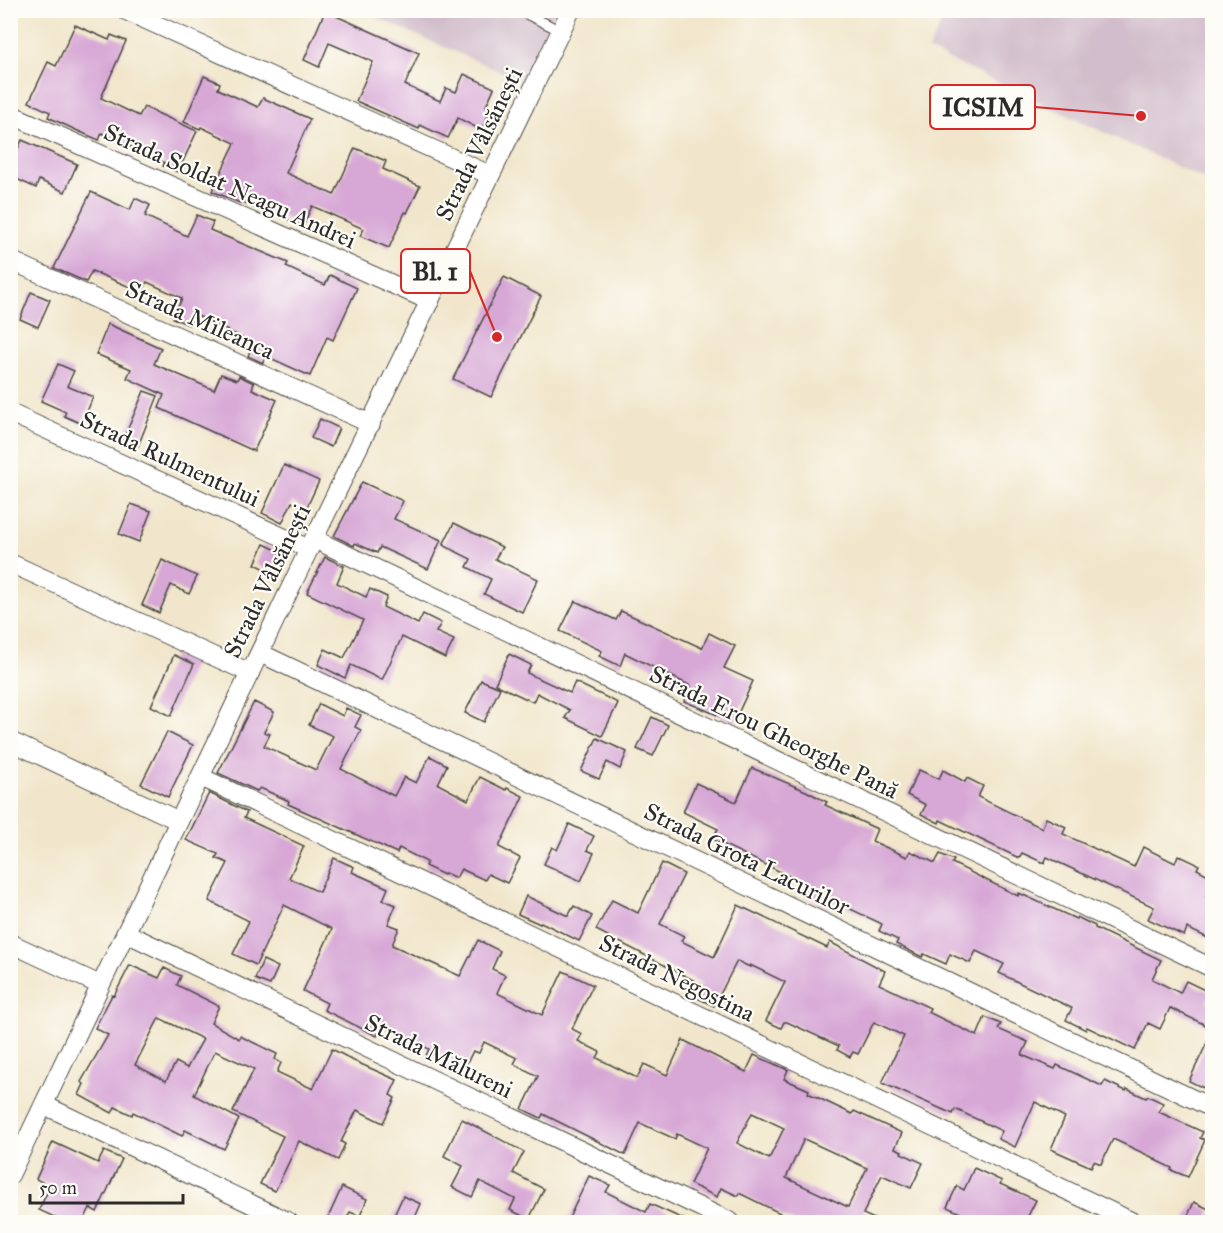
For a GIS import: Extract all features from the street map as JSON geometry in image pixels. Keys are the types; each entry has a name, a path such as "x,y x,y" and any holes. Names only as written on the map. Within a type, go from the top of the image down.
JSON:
{"street":[{"path":"124,10 490,175"},
{"name":"Strada Vâlsănești","path":"10,1175 16,1147 44,1105 179,820 571,10"},
{"name":"Strada Soldat Neagu Andrei","path":"10,114 430,301"},
{"name":"Strada Mileanca","path":"10,260 371,424"},
{"name":"Strada Rulmentului","path":"10,413 312,544"},
{"name":"Strada Erou Gheorghe Pană","path":"312,544 1212,968"},
{"path":"10,563 250,673"},
{"name":"Strada Grota Lacurilor","path":"260,653 1212,1108"},
{"path":"10,741 179,820"},
{"name":"Strada Negostina","path":"201,777 1133,1222"},
{"name":"Strada Mălureni","path":"126,933 731,1222"},
{"path":"10,943 100,985"},
{"path":"44,1105 290,1222"}],"lane":[{"path":"518,10 561,31"}],"shaded area":[{"path":"948,10 1212,11 1212,183 928,50"},
{"path":"362,11 555,11 520,80"}],"building":[{"path":"325,11 419,53 405,85 440,101 446,88 456,92 464,74 494,88 486,106 491,109 481,130 458,118 448,138 420,125 419,129 356,101 373,62 329,43 319,67 304,60"},
{"path":"75,25 109,40 111,35 126,41 101,98 139,116 144,107 197,131 178,172 163,166 165,163 102,133 99,140 48,117 50,112 29,102 48,62 56,66"},
{"path":"204,76 220,83 218,89 258,107 263,98 310,119 286,173 334,195 355,148 386,161 383,169 420,186 389,248 360,236 364,229 312,206 303,226 261,207 260,210 212,191 235,143 201,127 200,129 184,122"},
{"path":"22,140 77,164 65,192 39,180 36,188 10,176 10,166"},
{"path":"91,192 130,210 135,198 150,205 145,216 187,236 197,215 213,222 210,230 288,263 286,267 325,285 330,275 357,288 333,340 327,337 310,376 266,356 263,363 248,356 253,343 194,314 189,325 173,318 182,298 147,282 142,292 92,271 86,282 54,268"},
{"path":"504,277 541,296 491,397 453,379"},
{"path":"31,292 50,300 38,327 20,319"},
{"path":"108,324 161,348 154,364 214,390 221,374 237,380 239,376 254,383 252,389 277,400 254,451 159,408 164,395 127,378 131,369 96,354"},
{"path":"58,364 74,371 67,386 93,397 82,424 64,416 66,412 41,401"},
{"path":"144,391 158,396 138,446 123,440"},
{"path":"320,419 339,428 331,447 311,438"},
{"path":"284,465 319,481 306,509 292,502 282,523 262,513"},
{"path":"362,482 403,501 394,519 441,540 428,569 380,547 377,553 355,543 354,546 334,536"},
{"path":"131,504 151,511 139,542 119,534"},
{"path":"454,523 502,547 495,559 538,579 522,612 484,594 491,579 467,567 471,559 443,545"},
{"path":"264,544 283,553 274,573 255,564"},
{"path":"325,557 344,566 337,583 366,597 370,589 387,597 383,607 418,624 423,614 441,623 436,632 454,640 445,658 402,637 382,680 351,665 345,678 318,665 325,649 344,658 363,620 307,593"},
{"path":"162,560 197,576 189,594 171,585 159,613 142,605"},
{"path":"575,601 616,620 621,611 702,648 709,633 735,646 724,668 753,681 734,722 684,701 691,686 625,653 620,666 599,656 602,651 560,631"},
{"path":"509,654 531,665 527,673 570,693 575,682 618,703 602,736 565,718 570,710 537,693 533,702 495,684"},
{"path":"174,655 194,664 171,716 151,706"},
{"path":"481,680 500,688 484,722 465,713"},
{"path":"254,702 274,712 264,732 270,734 264,746 316,770 333,736 309,725 319,704 343,716 346,708 361,715 355,727 361,730 341,769 394,796 404,777 416,783 430,756 447,765 438,784 468,800 480,777 523,796 499,847 520,858 507,883 488,874 485,880 461,869 456,878 445,873 444,875 425,866 427,862 399,848 397,853 288,804 289,801 260,788 257,791 218,773"},
{"path":"652,717 668,725 653,756 637,749"},
{"path":"167,732 193,745 168,797 141,784"},
{"path":"597,738 627,752 620,769 607,762 599,779 581,771"},
{"path":"752,768 806,791 827,802 825,805 877,829 872,841 907,857 910,851 935,863 940,854 954,860 952,863 1018,896 1019,893 1076,919 1077,917 1161,960 1152,979 1180,993 1186,981 1211,993 1207,1001 1212,1003 1212,1028 1170,1008 1160,1029 1148,1023 1135,1050 1087,1027 1086,1030 1066,1020 1072,1008 999,973 1004,964 976,951 970,963 950,954 946,964 924,954 922,957 896,944 898,940 879,931 882,924 832,900 829,907 804,895 808,885 712,839 718,829 683,812 696,783 736,802"},
{"path":"919,770 939,779 943,770 965,782 967,778 983,786 978,797 1042,828 1046,818 1066,827 1063,834 1134,867 1143,847 1175,863 1178,855 1199,865 1197,869 1212,877 1206,897 1212,900 1212,940 1187,928 1184,936 1148,919 1154,907 1047,857 1044,863 1022,853 1019,858 940,820 939,823 921,814 926,805 907,795"},
{"path":"209,793 247,812 244,818 304,846 289,878 319,892 334,858 354,867 352,872 388,888 383,900 396,905 388,924 399,928 392,945 460,976 478,940 500,951 492,969 505,975 497,993 542,1015 563,971 593,985 572,1029 582,1034 578,1041 600,1052 597,1058 637,1078 644,1064 667,1075 683,1040 746,1072 754,1055 788,1070 784,1079 809,1090 808,1093 852,1114 854,1111 902,1133 895,1148 923,1163 911,1188 882,1175 863,1214 881,1222 794,1222 739,1193 738,1196 721,1188 717,1197 690,1184 707,1148 677,1134 675,1139 640,1123 625,1155 543,1114 541,1118 522,1109 538,1076 514,1064 517,1058 484,1042 479,1053 473,1051 459,1073 425,1058 429,1049 382,1025 377,1036 324,1010 327,1003 303,991 332,929 284,905 256,965 233,954 249,921 209,901 228,863 216,858 218,854 186,840","holes":["752,1113 784,1128 769,1159 737,1143","804,1139 867,1168 848,1207 786,1178"]},
{"path":"569,824 594,836 587,850 594,853 581,881 544,864 552,847 557,850"},
{"path":"662,863 684,874 660,924 684,936 681,941 714,957 738,905 827,948 830,942 885,971 879,984 930,1008 928,1012 977,1036 985,1017 1001,1024 998,1029 1028,1042 1022,1055 1055,1069 1057,1065 1102,1086 1105,1081 1126,1091 1127,1089 1163,1103 1159,1112 1203,1132 1200,1138 1205,1140 1188,1177 1113,1139 1101,1164 1094,1161 1091,1167 1051,1149 1065,1117 1035,1102 1015,1147 998,1139 1002,1131 955,1109 953,1114 882,1083 904,1036 874,1022 858,1054 853,1052 850,1057 837,1050 839,1046 787,1022 784,1022 781,1028 766,1021 785,982 750,965 750,967 737,961 714,1006 695,997 701,984 596,930 612,900 638,913"},
{"path":"526,896 568,916 574,906 592,916 579,941 541,922 540,924 518,914"},
{"path":"263,960 278,967 270,985 255,979"},
{"path":"130,965 159,978 164,968 181,976 177,985 219,1006 211,1023 239,1039 240,1036 277,1054 275,1059 281,1063 277,1072 313,1089 332,1049 397,1080 390,1095 395,1098 383,1123 357,1110 341,1142 345,1144 338,1160 299,1141 275,1191 260,1184 283,1136 233,1112 254,1069 215,1051 194,1095 239,1119 224,1149 185,1130 182,1136 133,1112 132,1115 115,1107 112,1113 79,1095 84,1084 81,1082 108,1035 95,1028 112,995 114,996","holes":["159,1018 203,1039 187,1068 176,1062 166,1081 135,1065"]},
{"path":"1212,1032 1212,1092 1189,1081"},
{"path":"462,1119 524,1152 513,1173 544,1189 529,1219 510,1210 515,1199 480,1181 472,1197 452,1187 463,1166 444,1156"},
{"path":"53,1142 98,1163 104,1151 122,1159 97,1212 90,1208 83,1222 65,1222 39,1210 50,1186 36,1179"},
{"path":"974,1168 1002,1181 1000,1184 1036,1200 1025,1222 980,1222 947,1207 957,1186 964,1190"},
{"path":"589,1176 610,1185 606,1192 646,1212 650,1204 690,1222 567,1222"},
{"path":"342,1187 367,1199 360,1216 350,1212 345,1222 326,1222"},
{"path":"403,1196 421,1204 413,1222 391,1222"},
{"path":"1194,1202 1211,1210 1206,1222 1185,1222"}],"place":[{"name":"ICSIM","path":"1141,116"},
{"name":"Bl. 1","path":"497,337"}]}
